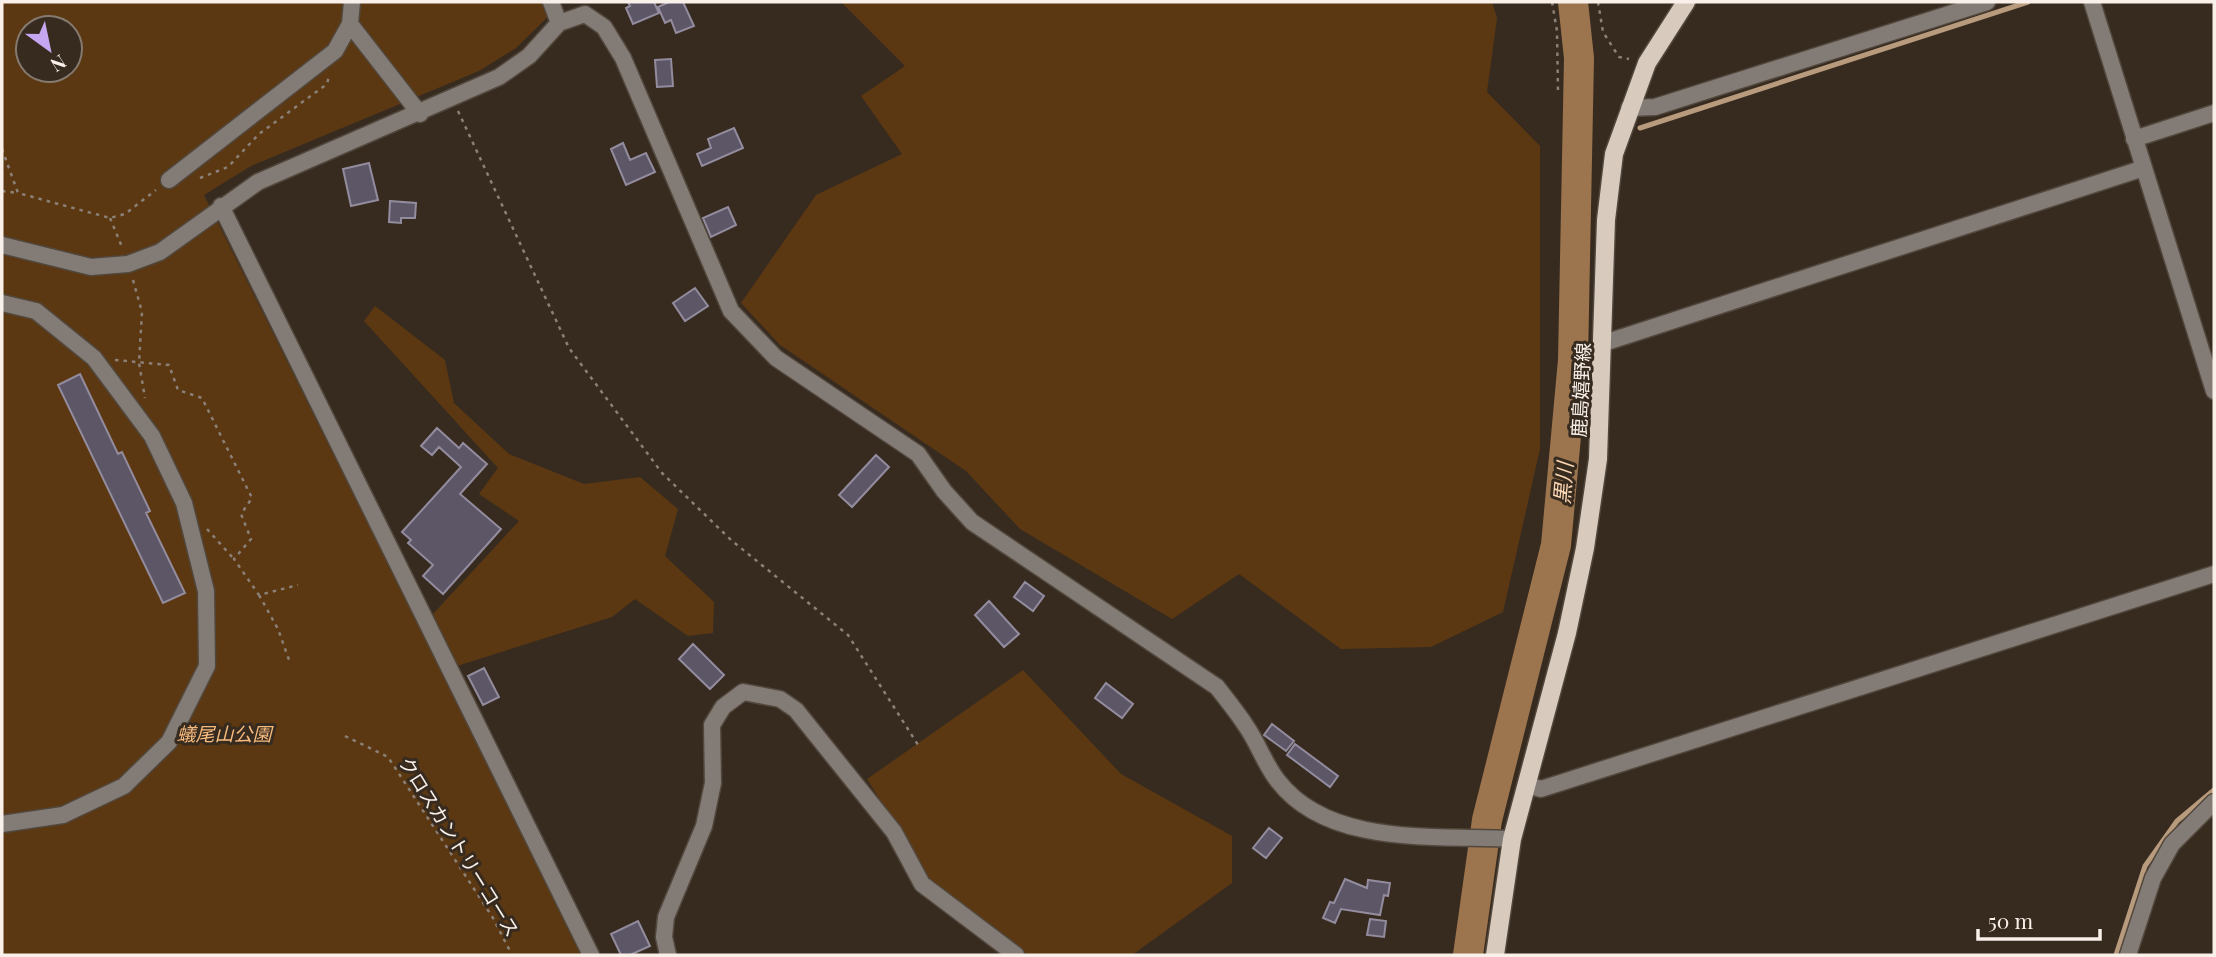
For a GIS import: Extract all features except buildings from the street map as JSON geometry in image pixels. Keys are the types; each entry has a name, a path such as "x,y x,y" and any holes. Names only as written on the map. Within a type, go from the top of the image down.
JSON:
{"main road":[{"name":"鹿島嬉野線","path":"1496,955 1512,839 1585,548 1598,459 1604,343 1606,220 1614,154 1647,63 1686,2"}],"street":[{"path":"169,180 335,51 350,24 352,2"},
{"path":"551,2 559,23"},
{"path":"1629,108 1655,107 1987,2"},
{"path":"2092,2 2214,391"},
{"path":"2,245 91,267 128,264 159,252 258,182 420,114 499,77 529,56 559,23 587,8 604,27 623,58 731,311 776,358 918,454 944,491 972,522 1217,687 1246,726 1276,780 1298,804 1324,819 1362,831 1512,839"},
{"path":"350,24 420,114"},
{"path":"2134,139 2214,113"},
{"path":"1604,343 2144,169"},
{"path":"221,206 592,955"},
{"path":"2,303 36,311 94,358 152,436 184,503 206,591 207,666 169,742 124,786 63,816 2,824"},
{"path":"1527,786 1541,789 2214,574"},
{"path":"668,955 664,937 666,917 704,826 713,783 712,725 723,707 743,692 780,699 796,710 894,832 922,884 1016,955"},
{"path":"2128,955 2153,878 2172,844 2214,802"}],"path":[{"path":"1552,2 1557,31 1558,92"},
{"path":"1598,2 1603,32 1619,57 1647,63"},
{"path":"453,99 569,348 662,473 731,540 848,635 920,748"},
{"path":"2,191 18,193"},
{"path":"110,218 128,264 142,312 139,363 145,399"},
{"path":"94,358 169,365 178,390 202,398 252,498 241,514 251,539 234,559 278,629 289,660"},
{"path":"259,595 298,585"},
{"name":"クロスカントリーコース","path":"345,736 388,757 493,918 512,955"}],"green space":[{"name":"蟻尾山公園","path":"2,2 563,2 516,48 479,71 251,166 204,195 420,628 519,521 479,494 498,468 364,321 375,306 445,360 454,403 509,454 584,484 640,477 678,509 665,556 714,602 713,633 688,636 635,599 612,617 441,671 583,955 2,955"},
{"path":"841,2 1492,2 1497,18 1487,92 1540,146 1540,449 1503,612 1431,647 1341,649 1239,574 1172,619 1020,529 966,471 780,345 741,303 816,195 902,154 861,96 905,66"},
{"path":"1023,670 1121,774 1232,836 1232,883 1132,955 1028,955 932,884 867,779"}],"waterway":[{"name":"黒川","path":"1468,955 1487,820 1556,545 1573,360 1579,58 1573,2"},
{"path":"1640,128 2028,2"},
{"path":"2116,955 2145,866 2177,821 2214,790"}]}
